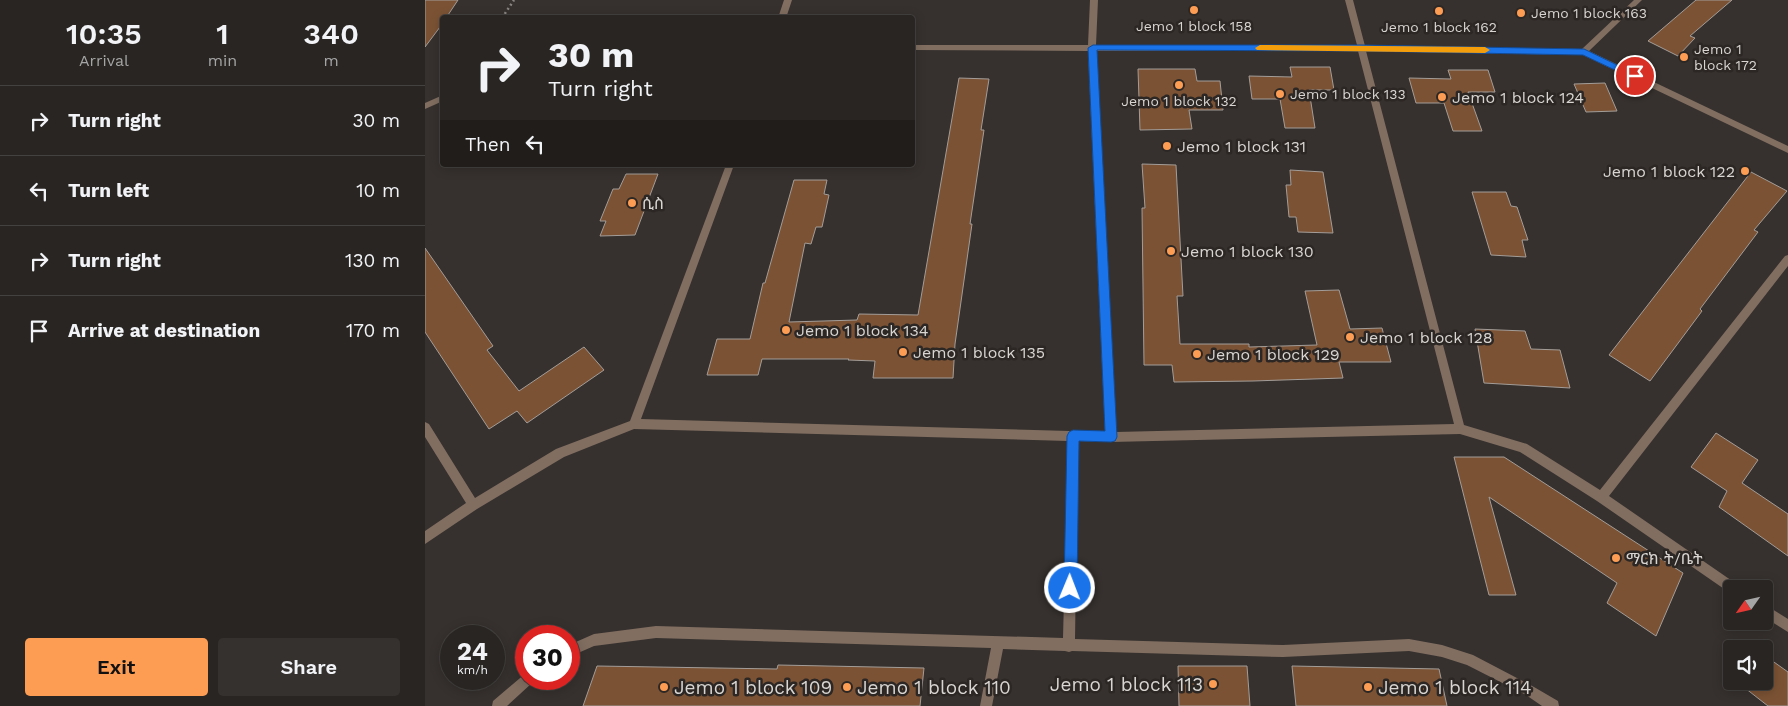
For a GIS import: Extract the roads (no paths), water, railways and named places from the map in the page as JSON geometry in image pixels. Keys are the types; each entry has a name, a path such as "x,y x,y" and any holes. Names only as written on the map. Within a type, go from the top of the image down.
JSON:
{"street":[{"path":"783,15 788,0"},
{"path":"1094,0 1093,48 1111,437"},
{"path":"1349,0 1460,429"},
{"path":"1584,52 1638,0"},
{"path":"915,48 1361,48 1584,52 1788,150"},
{"path":"425,106 440,99"},
{"path":"634,424 729,167"},
{"path":"1601,497 1788,259"},
{"path":"425,538 473,506 560,454 634,424 1111,437 1460,429 1523,448 1601,497 1723,581"},
{"path":"425,427 473,506"},
{"path":"1069,646 1073,436"},
{"path":"1773,616 1788,626"},
{"path":"580,646 593,640 656,632 1283,651 1409,645 1469,659 1530,691 1553,706"},
{"path":"986,706 998,643"},
{"path":"498,706 516,690"}],"place":[{"name":"Jemo 1 block 158","path":"1194,10"},
{"name":"Jemo 1 block 162","path":"1439,11"},
{"name":"Jemo 1 block 163","path":"1521,13"},
{"name":"Jemo 1 block 172","path":"1684,57"},
{"name":"Jemo 1 block 132","path":"1179,85"},
{"name":"Jemo 1 block 133","path":"1280,94"},
{"name":"Jemo 1 block 124","path":"1442,97"},
{"name":"Jemo 1 block 131","path":"1167,146"},
{"name":"Jemo 1 block 122","path":"1745,171"},
{"name":"ሲስ","path":"632,203"},
{"name":"Jemo 1 block 130","path":"1171,251"},
{"name":"Jemo 1 block 134","path":"786,330"},
{"name":"Jemo 1 block 128","path":"1350,337"},
{"name":"Jemo 1 block 135","path":"903,352"},
{"name":"Jemo 1 block 129","path":"1197,354"},
{"name":"ማርክ ት/ቤት","path":"1616,558"},
{"name":"Jemo 1 block 113","path":"1213,684"},
{"name":"Jemo 1 block 109","path":"664,687"},
{"name":"Jemo 1 block 110","path":"847,687"},
{"name":"Jemo 1 block 114","path":"1368,687"}]}
